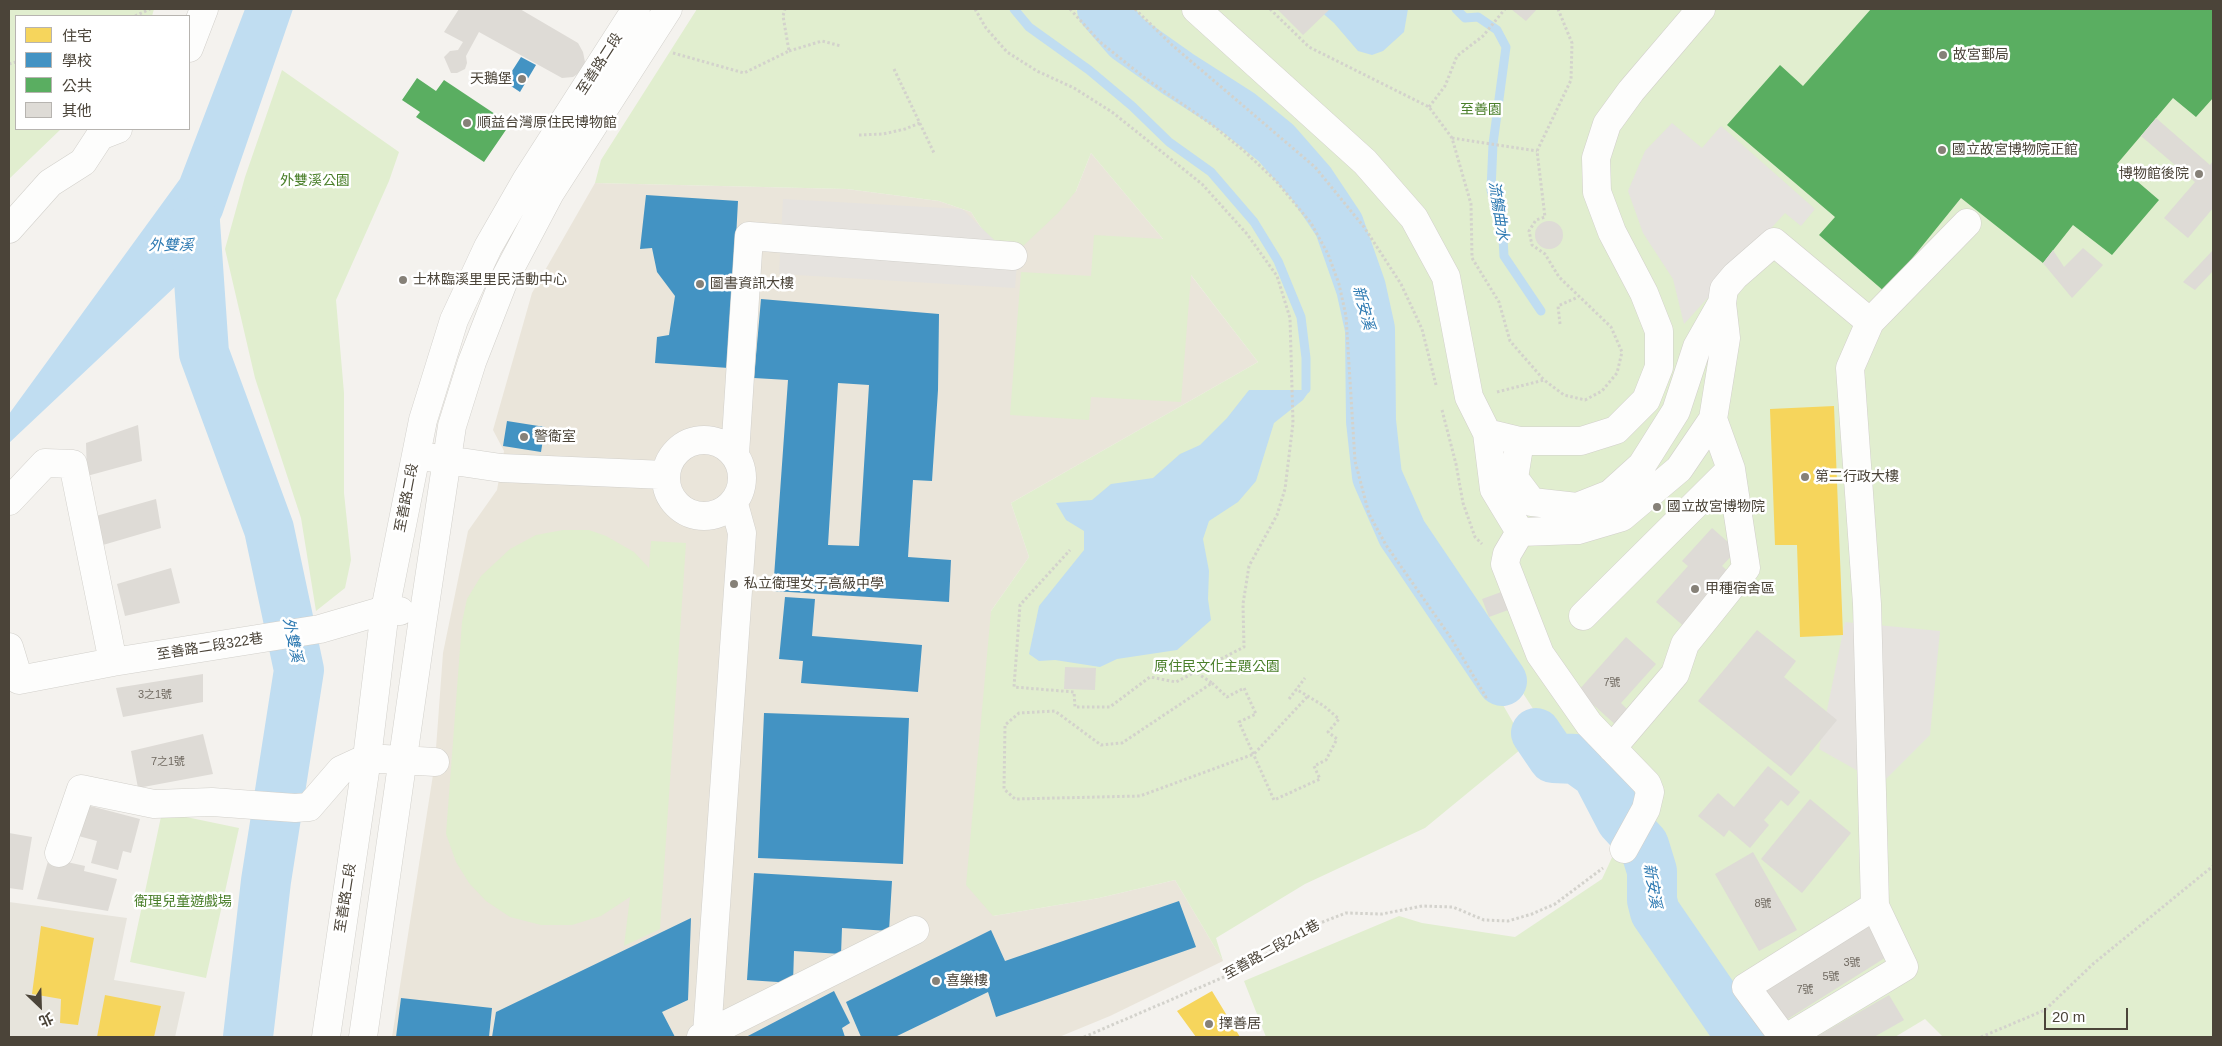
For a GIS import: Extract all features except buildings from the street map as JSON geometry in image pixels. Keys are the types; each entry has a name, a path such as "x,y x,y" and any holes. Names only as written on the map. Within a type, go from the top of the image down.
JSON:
{"street":[{"path":"190,45 204,9"},
{"name":"至善路二段","path":"326,1037 367,758 385,610 423,420 454,320 488,247 527,179 636,9"},
{"name":"至善路二段","path":"363,1037 452,426 472,362 504,280 550,193 668,9"},
{"path":"1196,9 1364,162 1414,218 1446,277 1469,397 1487,433 1494,489 1514,543 1505,564 1530,623 1540,654 1589,724 1648,784 1650,792 1648,802 1624,849"},
{"path":"1487,433 1520,441 1581,441 1616,430 1646,400 1659,367 1659,332 1644,293 1612,232 1597,192 1596,158 1607,124 1631,91 1701,9"},
{"path":"9,228 50,183 83,162 100,136 115,130"},
{"path":"1788,1037 1904,967 1875,906 1867,604 1850,368 1870,322 1967,223"},
{"path":"735,454 749,236 1013,256"},
{"path":"1514,543 1578,530 1622,517 1679,469 1713,419 1726,338 1722,303 1724,289 1734,276 1774,242 1870,322"},
{"path":"1520,441 1514,478 1532,502 1577,506 1610,494 1642,464 1676,411 1697,348 1722,303"},
{"path":"1612,748 1675,674 1686,644 1746,568 1731,469 1713,419"},
{"path":"704,1036 742,534 734,504 743,477 741,465 735,454 726,445 714,440 701,439 689,442 678,450 670,460 665,475 671,496 678,506 689,513 701,516 714,515 734,504"},
{"path":"416,456 501,468 665,475"},
{"path":"9,501 46,463 73,464 113,662"},
{"path":"1583,616 1731,469"},
{"name":"至善路二段322巷","path":"9,647 19,680 113,662 320,629 385,610 424,612"},
{"path":"59,853 81,789 154,804 212,802 296,808 309,807 341,770 367,758 435,762"},
{"path":"1782,1037 1746,987 1875,906"},
{"path":"704,1036 915,930"}],"path":[{"path":"137,15 150,9"},
{"path":"784,9 783,16 789,51"},
{"path":"975,9 986,28 1007,52 1037,70 1074,88 1112,112 1202,184 1247,234 1277,276 1290,318 1293,386 1292,423 1285,489 1277,515 1249,566 1243,604 1244,647 1176,682 1150,677 1110,707 1076,707 1074,692 1014,687 1020,605 1070,550"},
{"path":"1070,9 1100,42 1145,78 1211,124 1243,150 1276,182 1311,224 1331,262 1339,284 1346,316 1355,461 1369,514 1386,545 1451,638 1486,697 1489,695"},
{"path":"1136,9 1172,45 1315,168 1364,227 1401,284 1422,329 1437,389"},
{"path":"1270,9 1309,47 1429,107 1452,138 1470,204 1472,258 1499,302 1510,341 1544,380 1564,394 1586,400 1602,391 1617,372 1622,352 1611,328 1578,297 1560,277 1544,254 1532,245 1529,231 1536,220 1545,217 1537,151 1571,80 1572,43 1558,9"},
{"path":"1274,13 1278,9"},
{"path":"1429,107 1445,86 1457,56 1484,36 1505,9"},
{"path":"673,53 744,73 789,51 822,42 841,46"},
{"path":"894,69 934,153"},
{"path":"859,136 883,134 920,123"},
{"path":"1452,138 1537,151"},
{"path":"1560,324 1558,306 1578,297"},
{"path":"1488,394 1544,380"},
{"path":"1442,408 1456,464 1463,503 1475,537 1493,553 1514,543"},
{"path":"1197,672 1227,697 1244,688 1256,714 1239,722 1274,800 1320,779 1314,766 1326,760 1337,739 1328,732 1339,720 1324,706 1296,689"},
{"path":"1289,699 1305,678"},
{"path":"1212,683 1122,743 1101,744 1056,711 1019,713 1005,725 1004,789 1015,799 1140,796 1254,754 1307,697"},
{"name":"至善路二段241巷","path":"1084,1037 1245,968 1306,928 1346,913 1382,914 1422,906 1437,906 1453,907 1484,920 1508,921 1532,914 1555,904 1616,858 1624,849"},
{"path":"1981,1037 2044,1010 2093,964 2213,866"}],"shaded area":[{"path":"1672,123 1702,148 1721,126 1815,209 1801,226 1785,213 1684,324 1673,279 1643,233 1628,191 1645,151"},
{"name":"私立衛理女子高級中學","path":"1091,153 1163,239 1258,362 1011,503 1029,557 991,611 993,916 1099,898 1175,880 1223,961 1110,1016 1059,1037 392,1037 435,762 443,653 468,531 497,490 504,451 493,430 532,293 595,183 847,189 939,201 971,212 992,245 1076,191"},
{"path":"783,199 962,209 1017,262 1015,288 779,274"},
{"path":"1845,622 1940,631 1930,735 1881,784 1819,749"},
{"path":"9,902 127,918 114,980 185,992 175,1037 9,1037"}],"green space":[{"path":"9,9 154,9 152,15 15,15 15,130 60,130 9,179"},
{"name":"原住民文化主題公園","path":"697,9 1075,9 1175,91 1258,153 1325,230 1352,296 1360,359 1362,467 1388,532 1476,658 1526,745 1425,828 1305,884 1216,938 1223,961 1175,880 1099,898 993,916 966,885 991,611 1029,557 1011,503 1258,362 1191,275 1181,402 1091,397 1089,420 1010,415 1021,272 1091,276 1094,235 1163,239 1091,153 1076,191 1058,213 1022,247 992,245 971,212 939,201 847,189 595,183 601,160"},
{"name":"國立故宮博物院","path":"1127,9 2213,9 2213,1037 1943,1037 1925,1019 1895,1037 1266,1037 1244,981 1399,916 1422,923 1515,937 1602,879 1635,808 1591,746 1552,738 1423,539 1395,474 1388,337 1360,234 1257,127 1154,36"},
{"name":"外雙溪公園","path":"282,70 399,152 389,181 336,300 344,393 344,493 351,560 345,588 316,611 301,518 255,378 225,249 245,177"},
{"path":"563,530 589,530 606,536 634,552 649,568 651,541 686,543 660,929 624,946 630,897 601,916 572,925 541,925 510,917 486,901 469,883 456,862 446,834 462,622 467,599 481,576 510,549 536,535"},
{"name":"衛理兒童遊戲場","path":"162,812 239,828 206,978 130,962"}],"water":[{"name":"外雙溪","path":"245,9 293,9 222,215 197,266 9,443 9,414 180,179"},
{"path":"1318,9 1408,9 1404,32 1383,51 1372,55 1358,51 1334,23"},
{"path":"1249,390 1310,390 1303,400 1274,423 1256,481 1238,502 1209,521 1203,539 1209,571 1208,599 1211,620 1177,650 1117,659 1100,667 1055,660 1039,661 1029,654 1039,606 1084,550 1084,531 1066,520 1056,503 1092,500 1111,484 1153,478 1180,454 1200,445 1227,418"}],"waterway":[{"path":"1014,9 1029,27 1089,70 1132,106 1169,142 1211,172 1254,222 1278,261 1301,317 1306,358 1306,389"},
{"name":"新安溪","path":"1102,9 1127,38 1178,74 1239,113 1276,143 1311,183 1339,225 1361,288 1370,329 1371,421 1377,476 1402,533 1502,681"},
{"name":"流觴曲水","path":"1456,9 1465,18 1478,17 1497,30 1506,47 1493,144 1491,190 1503,238 1504,256 1541,311"},
{"name":"外雙溪","path":"195,222 204,353 269,529 299,670 266,881 248,1037"},
{"name":"新安溪","path":"1536,733 1553,758 1576,759 1597,774 1621,820 1644,845 1652,871 1652,900 1655,912 1741,1037"}],"place":[{"name":"故宮郵局","path":"1943,55"},
{"name":"天鵝堡","path":"522,79"},
{"name":"順益台灣原住民博物館","path":"467,123"},
{"name":"國立故宮博物院正館","path":"1942,150"},
{"name":"博物館後院","path":"2199,174"},
{"name":"士林臨溪里里民活動中心","path":"403,280"},
{"name":"圖書資訊大樓","path":"700,284"},
{"name":"警衛室","path":"524,437"},
{"name":"第二行政大樓","path":"1805,477"},
{"name":"國立故宮博物院","path":"1657,507"},
{"name":"私立衛理女子高級中學","path":"734,584"},
{"name":"甲種宿舍區","path":"1695,589"},
{"name":"喜樂樓","path":"936,981"},
{"name":"擇善居","path":"1209,1024"}],"park label":[{"name":"至善園","path":"1481,110"}]}
